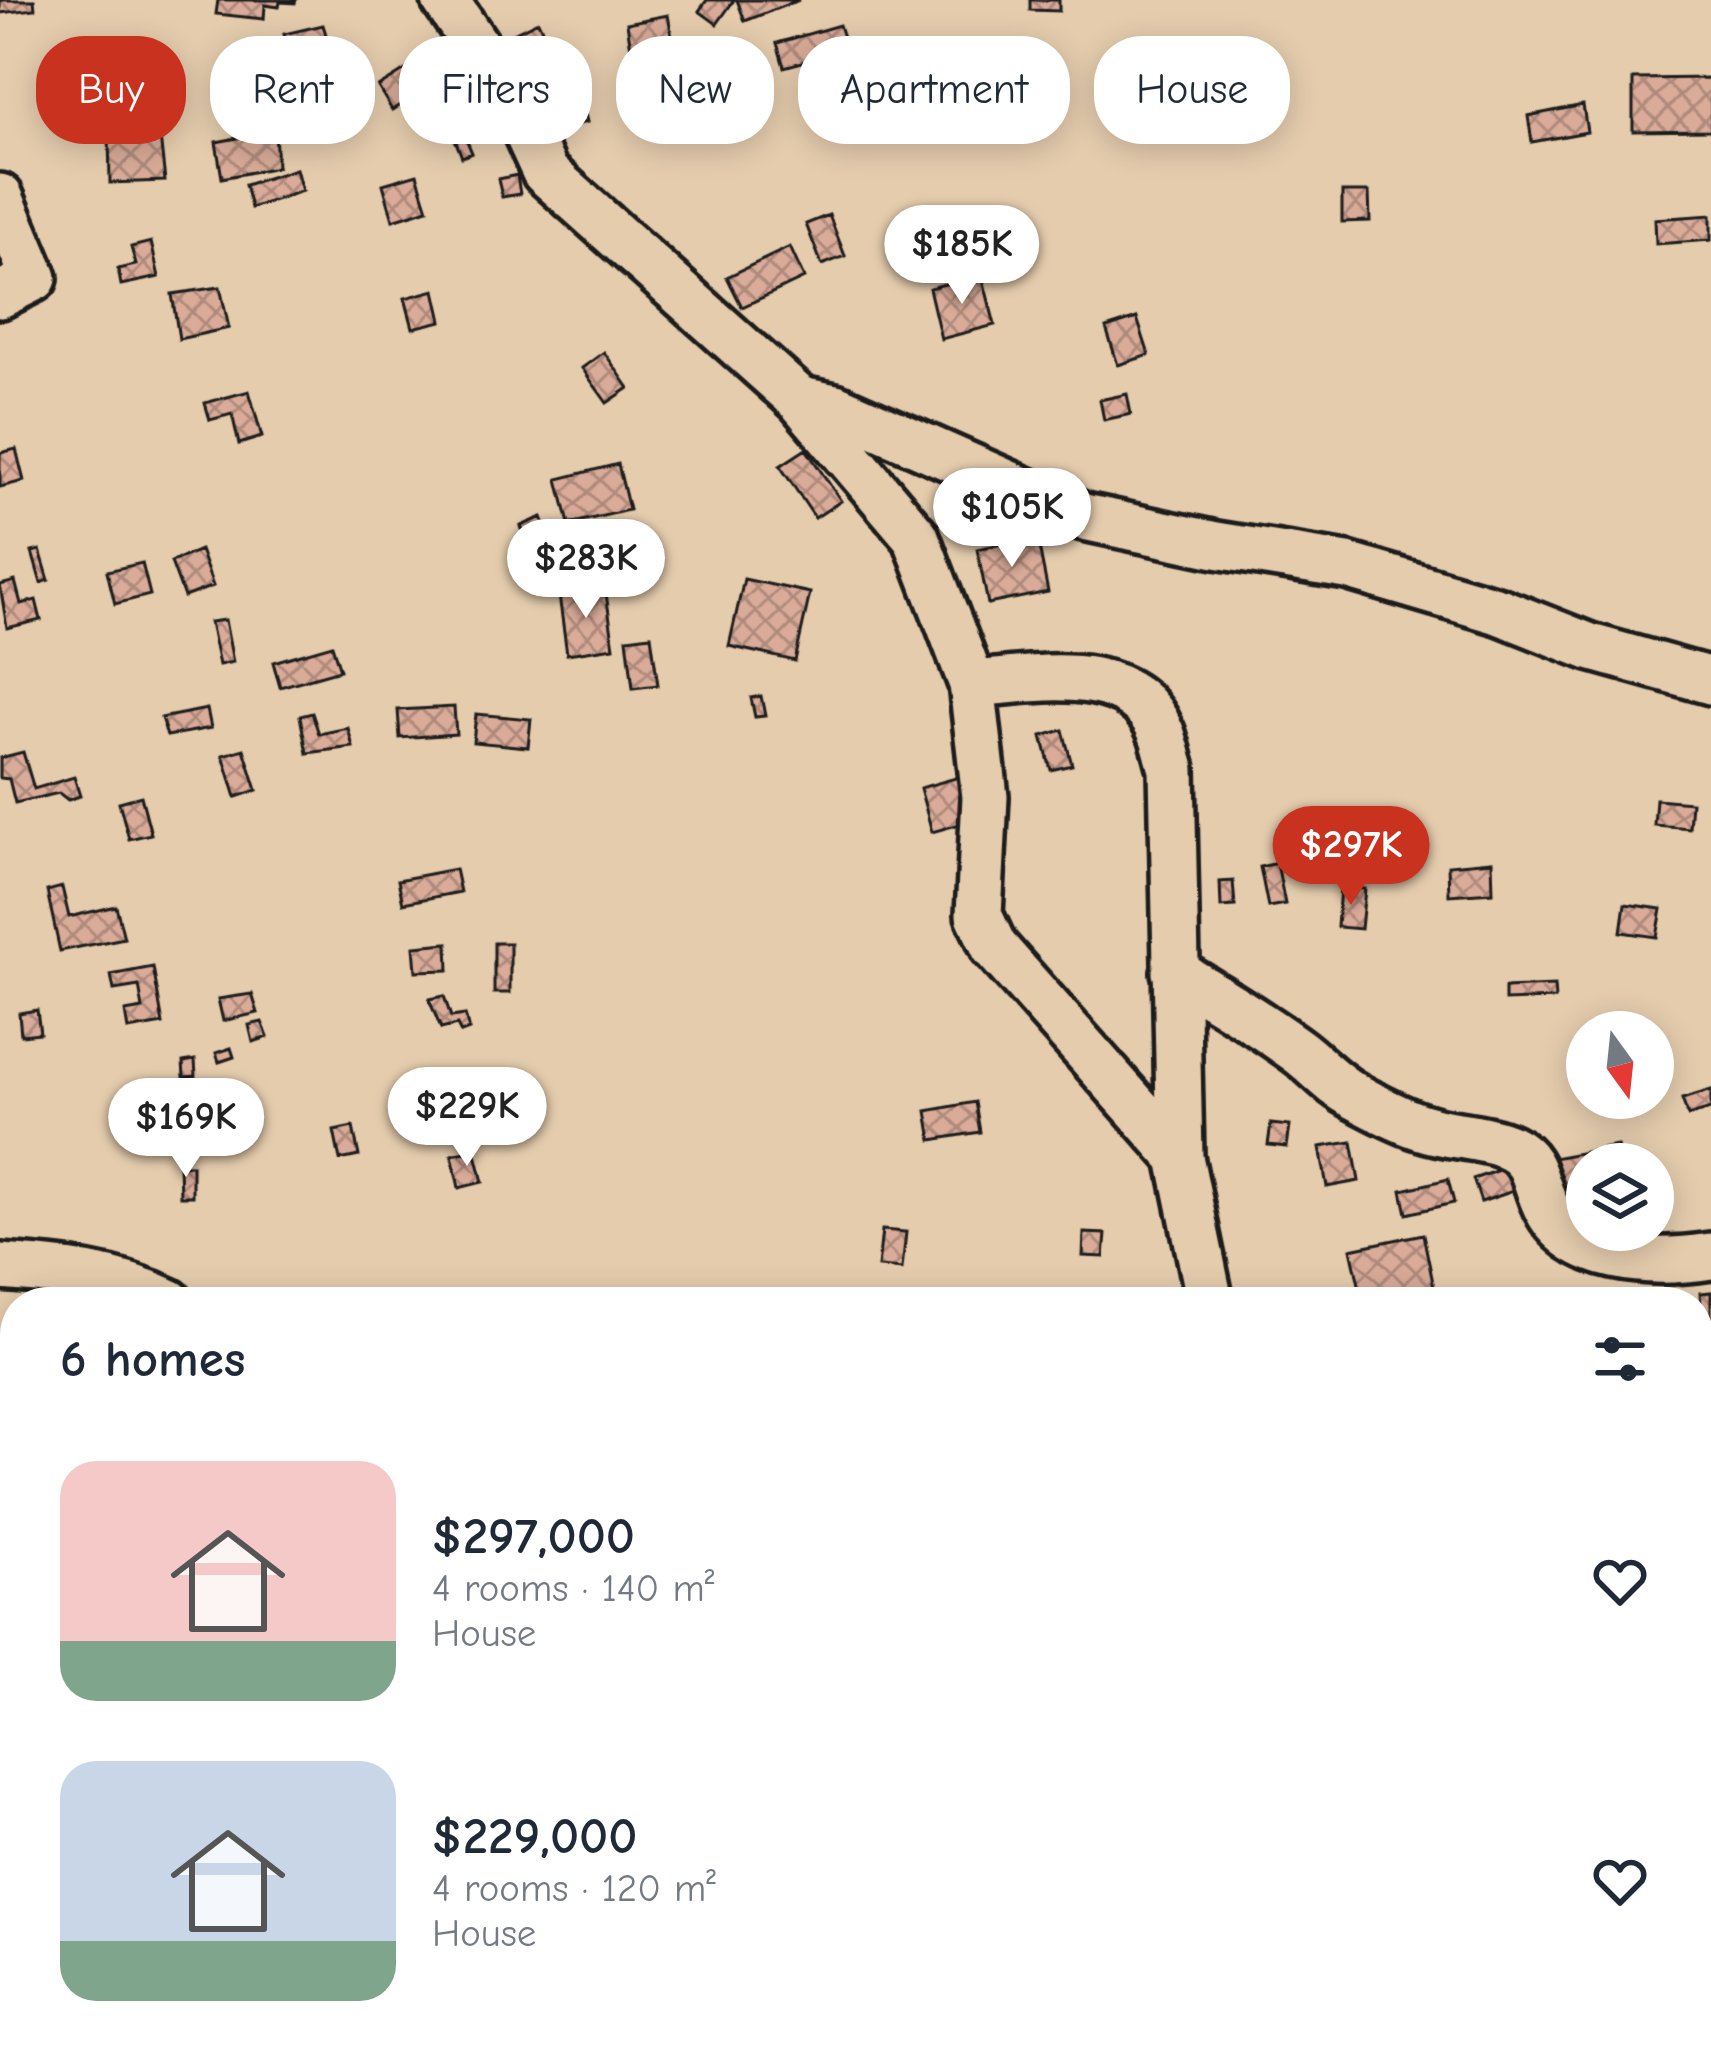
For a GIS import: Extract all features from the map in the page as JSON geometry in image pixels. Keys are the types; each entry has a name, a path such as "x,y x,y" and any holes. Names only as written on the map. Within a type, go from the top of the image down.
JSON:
{"street":[{"path":"445,0 510,95 545,172 800,400 916,537 972,684 985,797 980,915 994,946 1180,1157"},
{"path":"0,197 34,278 0,295"},
{"path":"800,400 835,407 1084,517 1348,566 1499,611 1590,647 1711,681"},
{"path":"972,684 1082,676 1142,704 1160,729 1172,769 1180,1157 1207,1287"},
{"path":"1174,972 1238,1009 1354,1095 1421,1127 1511,1148 1531,1163 1544,1204 1560,1230 1583,1245 1632,1259 1711,1256"},
{"path":"0,1267 94,1275 134,1287"}],"building":[{"path":"0,0 34,0 35,9 0,13"},
{"path":"218,0 296,0 280,2 279,7 265,5 264,19 216,14"},
{"path":"707,0 734,0 717,24 699,11"},
{"path":"737,0 799,0 745,21"},
{"path":"1030,0 1059,0 1059,11 1030,10"},
{"path":"668,15 672,36 629,36 627,23"},
{"path":"538,21 545,36 507,36"},
{"path":"323,25 326,36 285,36"},
{"path":"839,25 843,36 801,36"},
{"path":"798,37 798,63 784,67 777,43"},
{"path":"399,74 399,106 392,110 378,87"},
{"path":"1711,78 1711,130 1633,131 1633,79"},
{"path":"1583,105 1587,132 1532,142 1528,116"},
{"path":"109,144 161,144 165,181 110,183"},
{"path":"216,144 276,144 277,167 222,178"},
{"path":"457,144 468,144 472,153 462,157"},
{"path":"296,169 302,191 251,208 245,185"},
{"path":"417,174 428,209 393,220 383,184"},
{"path":"517,175 520,194 502,197 498,179"},
{"path":"1342,192 1369,192 1370,221 1342,222"},
{"path":"829,215 845,256 822,265 806,224"},
{"path":"1711,215 1711,240 1656,244 1655,219"},
{"path":"151,242 159,277 121,285 118,269 136,265 131,247"},
{"path":"790,247 804,278 742,307 727,277"},
{"path":"982,275 995,325 941,339 929,288"},
{"path":"220,287 229,328 179,339 172,294"},
{"path":"435,290 442,321 413,328 405,298"},
{"path":"1137,318 1149,355 1118,365 1106,328"},
{"path":"604,352 629,388 607,403 582,368"},
{"path":"249,391 262,437 239,444 232,414 210,420 205,403"},
{"path":"1127,394 1131,414 1104,420 1100,400"},
{"path":"16,449 24,481 0,487 0,453"},
{"path":"806,449 841,501 815,518 780,466"},
{"path":"618,464 629,510 569,524 558,479"},
{"path":"542,517 564,574 542,582 521,526"},
{"path":"1037,537 1048,592 988,604 977,549"},
{"path":"40,550 49,580 41,583 32,552"},
{"path":"200,550 213,586 184,597 171,562"},
{"path":"142,563 150,595 115,604 107,571"},
{"path":"744,579 810,593 795,661 729,646"},
{"path":"15,581 21,604 36,600 41,620 7,628 0,585"},
{"path":"605,587 614,647 567,654 559,595"},
{"path":"225,620 233,662 219,665 210,622"},
{"path":"651,635 658,685 633,688 627,638"},
{"path":"332,645 340,670 280,687 273,662"},
{"path":"761,696 765,716 755,717 751,698"},
{"path":"454,707 456,734 400,738 398,710"},
{"path":"207,709 211,728 167,736 161,718"},
{"path":"312,713 319,734 348,728 353,747 307,753 300,716"},
{"path":"476,714 531,719 528,747 473,742"},
{"path":"1063,730 1072,765 1051,770 1042,736"},
{"path":"244,749 257,790 236,797 223,755"},
{"path":"23,752 34,789 74,777 80,796 68,800 59,793 15,803 9,779 0,778 0,758"},
{"path":"959,777 971,821 932,832 920,788"},
{"path":"141,796 151,834 129,839 119,802"},
{"path":"1656,799 1691,802 1689,828 1654,825"},
{"path":"1492,861 1493,892 1449,895 1448,865"},
{"path":"1277,863 1285,904 1268,907 1260,867"},
{"path":"455,869 460,892 403,903 398,880"},
{"path":"1233,881 1235,906 1221,907 1220,882"},
{"path":"62,887 69,917 116,906 124,938 60,951 47,891"},
{"path":"1340,887 1365,889 1361,929 1337,927"},
{"path":"1625,904 1662,909 1657,937 1621,932"},
{"path":"448,943 449,970 416,971 414,946"},
{"path":"494,943 510,943 510,993 494,993"},
{"path":"153,967 163,1024 128,1030 125,1012 143,1009 139,986 114,990 111,975"},
{"path":"1554,986 1555,999 1505,1001 1505,988"},
{"path":"252,994 258,1013 223,1021 218,999"},
{"path":"444,996 451,1017 465,1015 469,1030 461,1033 457,1025 441,1029 429,999"},
{"path":"37,1010 40,1033 21,1035 19,1013"},
{"path":"262,1022 268,1037 253,1042 249,1025"},
{"path":"231,1048 234,1057 219,1062 216,1053"},
{"path":"195,1060 196,1076 184,1077 183,1062"},
{"path":"1711,1090 1711,1109 1688,1116 1682,1099"},
{"path":"975,1102 980,1132 932,1140 927,1111"},
{"path":"1271,1124 1290,1126 1287,1147 1268,1145"},
{"path":"353,1127 359,1156 340,1160 334,1131"},
{"path":"1352,1142 1359,1181 1327,1187 1320,1147"},
{"path":"475,1150 483,1182 459,1188 452,1155"},
{"path":"1566,1156 1566,1187 1553,1189 1548,1159"},
{"path":"1516,1164 1525,1187 1481,1202 1473,1179"},
{"path":"179,1165 192,1165 192,1196 180,1196"},
{"path":"1448,1179 1454,1203 1407,1214 1402,1190"},
{"path":"882,1230 906,1232 902,1269 878,1267"},
{"path":"1084,1233 1106,1234 1104,1257 1083,1256"},
{"path":"1423,1234 1434,1287 1360,1287 1351,1249"}]}
